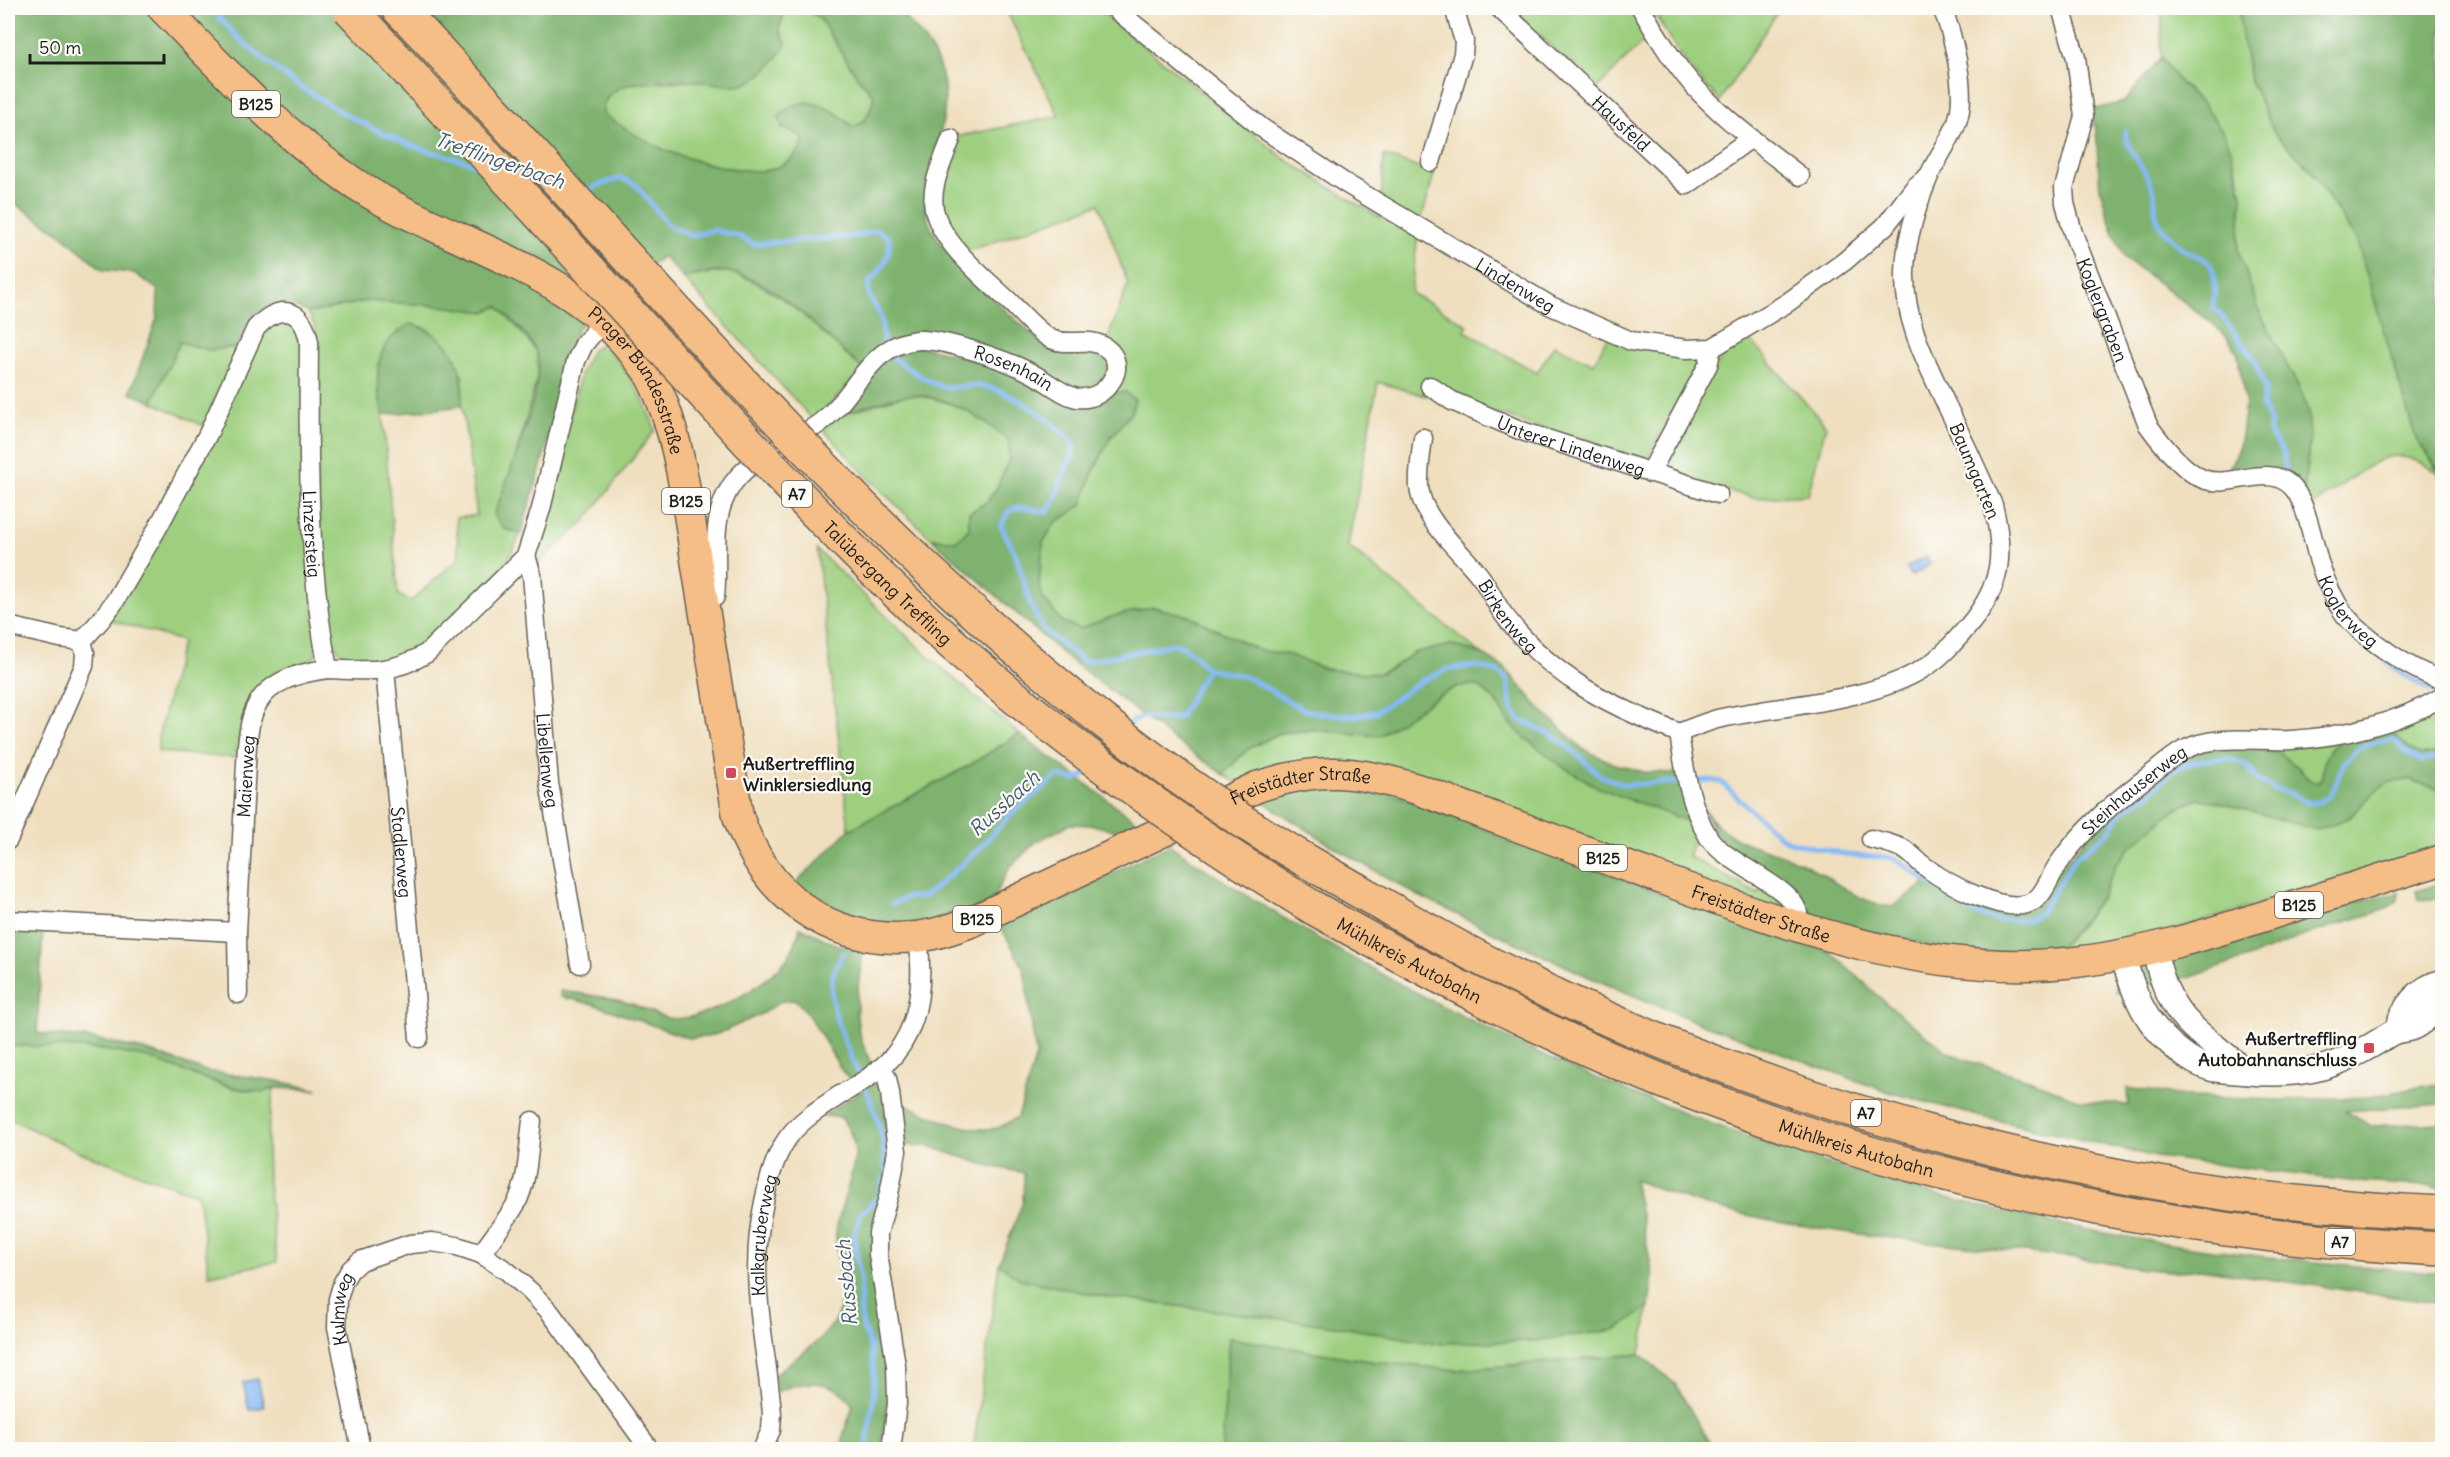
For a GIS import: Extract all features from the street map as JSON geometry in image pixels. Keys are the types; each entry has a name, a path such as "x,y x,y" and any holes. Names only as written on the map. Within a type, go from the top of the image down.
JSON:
{"highway":[{"name":"Talübergang Treffling","path":"349,8 778,474 930,623 998,683 1113,774 1174,819 1312,907"},
{"name":"Talübergang Treffling","path":"398,8 811,455 887,533 955,597 1084,705 1165,766 1249,824 1331,875"},
{"name":"Mühlkreis Autobahn","path":"1331,875 1490,964 1576,1004 1688,1051 1861,1112 2016,1153 2180,1186 2326,1204 2442,1213"},
{"name":"Mühlkreis Autobahn","path":"1312,907 1436,976 1582,1046 1672,1085 1865,1151 2006,1189 2103,1210 2271,1235 2371,1245 2442,1249"}],"main road":[{"name":"Prager Bundesstraße","path":"163,8 264,112 331,167 361,187 434,227 541,277 574,296 604,320 625,341 650,374 672,434 684,489 738,816 746,839 762,867 782,891 811,914 844,930 874,937 918,937"},
{"name":"Freistädter Straße","path":"918,937 973,921 1257,787 1284,777 1311,773 1345,772 1378,778 1416,789 1795,927 1881,950 1984,964 2048,964 2122,955 2154,948 2224,929 2442,860"}],"street":[{"name":"Lindenweg","path":"1114,8 1262,128 1345,183 1551,306 1631,341 1686,349 1712,348"},
{"path":"1431,162 1463,54 1464,41 1454,8"},
{"name":"Hausfeld","path":"1499,8 1687,185 1750,138"},
{"path":"1641,8 1654,32 1691,83 1750,138 1800,176"},
{"name":"Baumgarten","path":"1679,733 1716,720 1871,689 1925,668 1965,630 1983,608 1992,589 2001,555 2000,532 1993,505 1919,348 1905,295 1907,246 1929,176 1953,131 1959,111 1960,90 1954,52 1942,8"},
{"name":"Koglergraben","path":"2061,8 2076,58 2084,116 2064,188 2065,203 2073,233 2148,425 2161,444 2202,479 2214,482 2262,476 2279,478 2293,488 2302,503"},
{"name":"Rosenhain","path":"715,597 718,573 717,524 721,507 731,486 751,466 822,422 834,411 865,371 892,346 922,340 942,342 1030,372 1069,395 1080,398 1095,396 1105,390 1114,376 1115,358 1109,350 1089,341 1060,342 1040,331 965,259 940,226 935,212 935,183 951,139"},
{"path":"1650,473 1708,365 1712,348 1787,303 1845,261 1885,226 1915,187 1929,176"},
{"name":"Linzersteig","path":"82,641 115,600 157,529 209,432 256,328 266,316 281,311 295,314 306,325 309,342 308,435 311,508 317,607 328,669"},
{"path":"328,669 359,671 408,665 427,653 526,556 541,509 576,361 584,344 604,320"},
{"name":"Unterer Lindenweg","path":"1430,386 1452,400 1522,431 1718,494"},
{"name":"Birkenweg","path":"1423,438 1419,482 1424,506 1436,525 1480,577 1505,615 1558,671 1624,711 1679,733"},
{"name":"Koglerweg","path":"2302,503 2332,594 2346,616 2400,660 2418,671 2442,679"},
{"name":"Libellenweg","path":"526,556 532,575 549,783 580,964"},
{"path":"8,626 82,641 85,654 84,666 8,840"},
{"name":"Maienweg","path":"238,994 237,932 247,745 251,720 258,703 268,691 290,678 309,671 328,669"},
{"name":"Stadlerweg","path":"385,669 419,1038"},
{"name":"Steinhauserweg","path":"1872,839 1903,849 1927,868 1991,901 2010,905 2026,905 2043,890 2071,846 2092,824 2137,784 2183,750 2200,743 2320,738 2383,722 2439,699"},
{"path":"1679,733 1687,781 1701,822 1710,840 1728,857 1784,891 1795,904 1798,914 1795,927"},
{"path":"8,920 237,932"},
{"name":"Kalkgruberweg","path":"762,1449 771,1430 772,1414 757,1292 756,1258 767,1188 785,1141 799,1125 876,1071 895,1054 905,1038 919,999 921,977 918,937"},
{"path":"2154,948 2161,981 2181,1017 2246,1072"},
{"path":"2122,955 2147,1015 2168,1040 2189,1058 2207,1067 2282,1075 2328,1067 2361,1053 2397,1030 2414,1027 2442,1002"},
{"path":"2397,1030 2401,1014 2416,997 2432,984 2442,982"},
{"path":"876,1071 887,1078 897,1151 889,1194 878,1233 878,1254 896,1365 897,1404 891,1449"},
{"path":"481,1254 520,1195 532,1121"},
{"name":"Kulmweg","path":"361,1449 337,1327 338,1299 343,1282 350,1270 360,1261 410,1244 432,1242 457,1246 481,1254 530,1290 550,1312 650,1449"}],"green space":[{"path":"8,8 794,8 784,15 779,28 786,44 783,49 764,72 747,83 734,85 680,80 636,82 612,93 605,102 603,114 658,147 707,164 765,171 786,163 797,153 804,140 796,133 782,128 779,117 790,106 806,102 823,106 838,114 852,126 865,119 873,101 874,96 856,75 819,17 799,8 895,8 928,45 938,63 943,80 945,98 943,119 925,200 928,220 935,235 981,288 1049,349 1079,351 1100,356 1107,360 1109,370 1091,396 917,337 863,369 800,312 765,286 747,277 724,271 683,278 663,256 577,329 538,478 521,533 504,529 494,515 524,433 536,385 538,366 536,352 529,340 498,306 486,312 433,305 367,301 308,313 292,305 276,304 261,310 248,324 237,347 208,350 180,342 152,402 130,393 157,318 158,290 134,273 103,270 58,232 8,199"},
{"path":"794,8 806,9 819,17 856,75 874,96 870,111 861,123 852,126 838,114 783,128 796,133 804,140 801,147 792,158 779,167 757,171 734,169 680,156 636,136 602,114 602,104 623,84 691,81 749,82 778,57 786,44 779,28 784,15"},
{"path":"1005,8 1096,8 1285,159 1380,218 1384,155 1434,174 1418,233 1411,293 1468,325 1465,331 1537,373 1554,345 1594,364 1607,337 1697,357 1700,361 1648,458 1639,462 1423,388 1426,396 1378,382 1348,546 1480,653 1451,645 1413,653 1402,662 1379,674 1325,669 1290,655 1258,650 1189,616 1153,607 1114,616 1079,629 1061,621 1043,598 1039,584 1043,542 1055,523 1082,505 1092,475 1109,440 1131,413 1135,400 1125,392 1115,393 1119,381 1117,349 1108,338 1128,284 1099,204 966,252 942,218 940,186 960,136 1059,116"},
{"path":"1511,8 1633,8 1650,35 1596,89"},
{"path":"1651,8 1780,8 1720,101 1685,63"},
{"path":"2162,8 2240,8 2240,25 2275,133 2311,170 2357,241 2416,439 2442,476 2409,458 2387,457 2360,472 2310,508 2304,491 2310,435 2303,396 2260,313 2238,250 2242,196 2237,170 2223,132 2204,105 2181,84 2161,58"},
{"path":"2240,8 2442,8 2442,474 2416,439 2357,241 2311,170 2275,134 2250,80 2240,25"},
{"path":"2161,58 2181,84 2204,105 2223,132 2230,147 2242,196 2238,250 2260,313 2303,396 2308,412 2310,435 2304,491 2228,472 2239,448 2245,401 2237,351 2226,336 2211,322 2125,258 2112,229 2100,189 2096,130 2091,110 2124,102"},
{"path":"727,271 748,279 784,300 863,369 814,421 683,278"},
{"path":"367,301 433,305 486,312 498,306 537,353 538,374 518,448 504,528 521,533 515,546 508,558 480,591 429,639 404,655 380,662 357,662 347,658 339,651 331,638 326,623 320,574 315,326 308,313","holes":["411,324 426,328 443,342 463,376 462,406 477,515 456,518 459,558 411,601 398,595 383,415 378,390"]},
{"path":"273,319 292,320 302,344 316,655 311,660 276,677 240,731 237,758 158,752 158,738 182,641 110,620 251,350"},
{"path":"411,324 437,336 453,354 461,378 462,406 383,415 378,387 382,351 398,332"},
{"path":"1746,335 1826,426 1808,495 1755,498 1670,475 1664,469 1663,462 1709,376 1732,347"},
{"path":"180,342 208,350 237,347 204,426 152,402"},
{"path":"603,343 634,384 655,430 585,521 537,564 536,548 581,372 592,350"},
{"path":"918,346 1000,369 1071,402 1125,392 1135,400 1131,413 1109,440 1092,475 1082,505 1055,523 1043,542 1039,584 1043,598 1061,621 1079,629 1114,616 1153,607 1189,616 1258,650 1290,655 1325,669 1379,674 1402,662 1413,653 1452,645 1480,653 1505,668 1541,710 1583,749 1615,764 1644,772 1678,773 1692,823 1599,788 1563,767 1525,738 1506,719 1496,701 1477,685 1458,686 1435,698 1379,736 1313,730 1279,733 1248,749 1223,774 1171,738 1064,655 931,538 956,541 969,529 969,513 987,502 998,486 1009,460 1009,441 974,415 932,397 918,395 895,397 837,416 877,364"},
{"path":"905,395 934,399 961,409 986,423 1009,441 1009,460 998,486 987,502 969,513 969,529 956,541 931,538 867,477 823,429 837,416"},
{"path":"817,550 930,658 1019,734 970,765 849,830"},
{"path":"1477,685 1496,701 1506,719 1646,805 1692,823 1697,833 1688,856 1758,894 1763,887 1779,900 1784,911 1240,785 1223,774 1248,749 1280,733 1313,730 1379,736 1435,698 1458,686"},
{"path":"2442,707 2442,751 2431,754 2416,753 2384,726"},
{"path":"2384,726 2416,753 2431,754 2442,751 2442,789 2439,790 2412,780 2388,782 2373,793 2349,818 2317,830 2219,802 2198,799 2176,809 2131,846 2116,864 2103,893 2083,921 2059,947 2048,954 1964,953 1817,923 1794,894 1751,864 1715,834 1703,808 1714,822 1737,839 1806,865 1868,901 1892,907 1932,879 2021,912 2092,832 2188,754 2209,748 2255,745 2280,754 2299,768 2309,780 2318,783 2322,779 2327,754 2333,746 2350,736"},
{"path":"1019,734 1148,830 1121,832 1092,825 1070,824 1036,842 1010,867 990,904 917,927 845,921 792,887 849,830 970,765"},
{"path":"2339,740 2323,768 2322,779 2318,783 2309,780 2299,768 2255,745"},
{"path":"2412,780 2439,790 2442,789 2442,849 2150,937 2048,954 2064,942 2085,919 2103,894 2122,856 2152,826 2186,803 2206,799 2264,813 2349,818 2373,793 2388,782"},
{"path":"1320,783 1375,788 1718,914 1831,952 1887,1004 1945,1050 1962,1059 2032,1080 2081,1101 2128,1105 2127,1088 2192,1097 2280,1100 2369,1097 2442,1083 2442,1104 2345,1111 2371,1126 2442,1123 2442,1187 2358,1182 2156,1157 1978,1116 1885,1091 1697,1022 1587,976 1417,895 1334,847 1259,799"},
{"path":"1170,845 1270,910 1374,970 1482,1026 1592,1076 1704,1121 1818,1160 1934,1194 2050,1222 2196,1248 2344,1265 2442,1273 2442,1304 2200,1269 2151,1270 2069,1257 1842,1232 1708,1206 1634,1180 1653,1276 1649,1307 1615,1330 1532,1341 1432,1343 1337,1326 1100,1296 1020,1279 999,1264 1023,1202 1024,1173 986,1165 928,1146 900,1145 898,1101 946,1122 972,1128 997,1128 1018,1117 1036,1056 1024,969 1000,925"},
{"path":"2442,883 2442,898 2418,900 2416,891"},
{"path":"2399,893 2398,900 2386,909 2311,933 2248,958 2188,978 2125,989 2117,993 2115,971 2374,897"},
{"path":"8,926 43,930 37,1033 94,1039 144,1050 206,1071 278,1081 318,1090 274,1088 263,1092 237,1088 196,1076 149,1058 98,1049 8,1046"},
{"path":"800,927 835,944 863,952 857,996 857,1022 872,1065 851,1081 842,1071 811,1018 796,1000 781,1001 763,1013 720,1033 688,1038 593,1004 561,997 560,991 612,999 668,1018 698,1015 734,1000 779,968 796,942"},
{"path":"8,1046 112,1051 161,1061 210,1081 243,1090 259,1091 274,1088 267,1137 268,1182 277,1262 209,1275 198,1195 82,1153 8,1118"},
{"path":"875,1082 881,1088 891,1151 876,1227 889,1381 882,1449 842,1449 844,1432 853,1406 846,1397 838,1390 828,1386 808,1383 777,1392 774,1375 820,1339 828,1331 839,1311 842,1292 836,1233 852,1172 855,1147 842,1118 823,1116"},
{"path":"999,1264 1020,1279 1100,1296 1337,1326 1432,1343 1532,1341 1615,1330 1649,1307 1640,1354 1457,1370 1376,1362 1229,1338 1222,1449 973,1450"},
{"path":"1229,1338 1376,1362 1457,1370 1640,1354 1676,1385 1713,1449 1222,1449"}],"water":[{"path":"1926,556 1931,564 1911,576 1906,568"},
{"path":"258,1379 264,1407 249,1410 243,1382"}],"waterway":[{"name":"Trefflingerbach","path":"211,8 252,50 302,88 329,105 410,145 476,165"},
{"path":"2125,131 2129,147 2153,189 2156,215 2160,225 2181,247 2203,258 2211,266 2215,281 2213,307 2255,361 2265,387 2262,406 2271,423 2268,430 2284,454 2285,471"},
{"name":"Trefflingerbach","path":"582,194 599,185 621,178 636,185 669,226 692,236 713,230 738,236 754,244 859,236 877,230 889,238 889,251 882,268 869,282 869,295 881,316 884,344"},
{"name":"Trefflingerbach","path":"537,191 556,198"},
{"name":"Trefflingerbach","path":"892,357 937,385 944,387 977,386 1005,393 1032,408 1074,444 1072,457 1055,499 1047,512 1018,507 1008,512 1001,526 1016,555 1032,609 1045,631 1082,660 1089,661 1174,644 1184,647 1207,669 1240,675 1304,710 1352,716 1376,712 1423,680 1448,669 1476,666 1498,672 1507,679 1512,709 1520,720 1565,744 1601,776 1625,785 1710,780 1721,782 1777,834 1790,842 1849,855 1888,857 1899,861 1969,911 1994,920 2025,920 2040,913 2076,857 2109,832 2121,811 2148,795 2175,769 2193,762 2231,759 2247,765 2257,780 2293,794 2308,803 2319,802 2331,795 2345,761 2358,749 2377,741 2395,740 2404,751 2421,761 2442,756"},
{"path":"2387,662 2407,677 2439,695"},
{"name":"Russbach","path":"1127,726 1139,718 1180,717 1207,669"},
{"name":"Russbach","path":"892,904 908,897 923,897 936,887 975,853 1011,814 1057,776 1079,778 1090,770"},
{"name":"Russbach","path":"843,953 833,976 831,988 833,1002 842,1035 867,1091 880,1129 885,1169"},
{"name":"Russbach","path":"866,1450 873,1404 874,1375 871,1348 863,1327 860,1307 861,1283 854,1235 861,1214 879,1196 883,1178"}],"place":[{"name":"Außertreffling Winklersiedlung","path":"731,773"},
{"name":"Außertreffling Autobahnanschluss","path":"2369,1048"}]}
